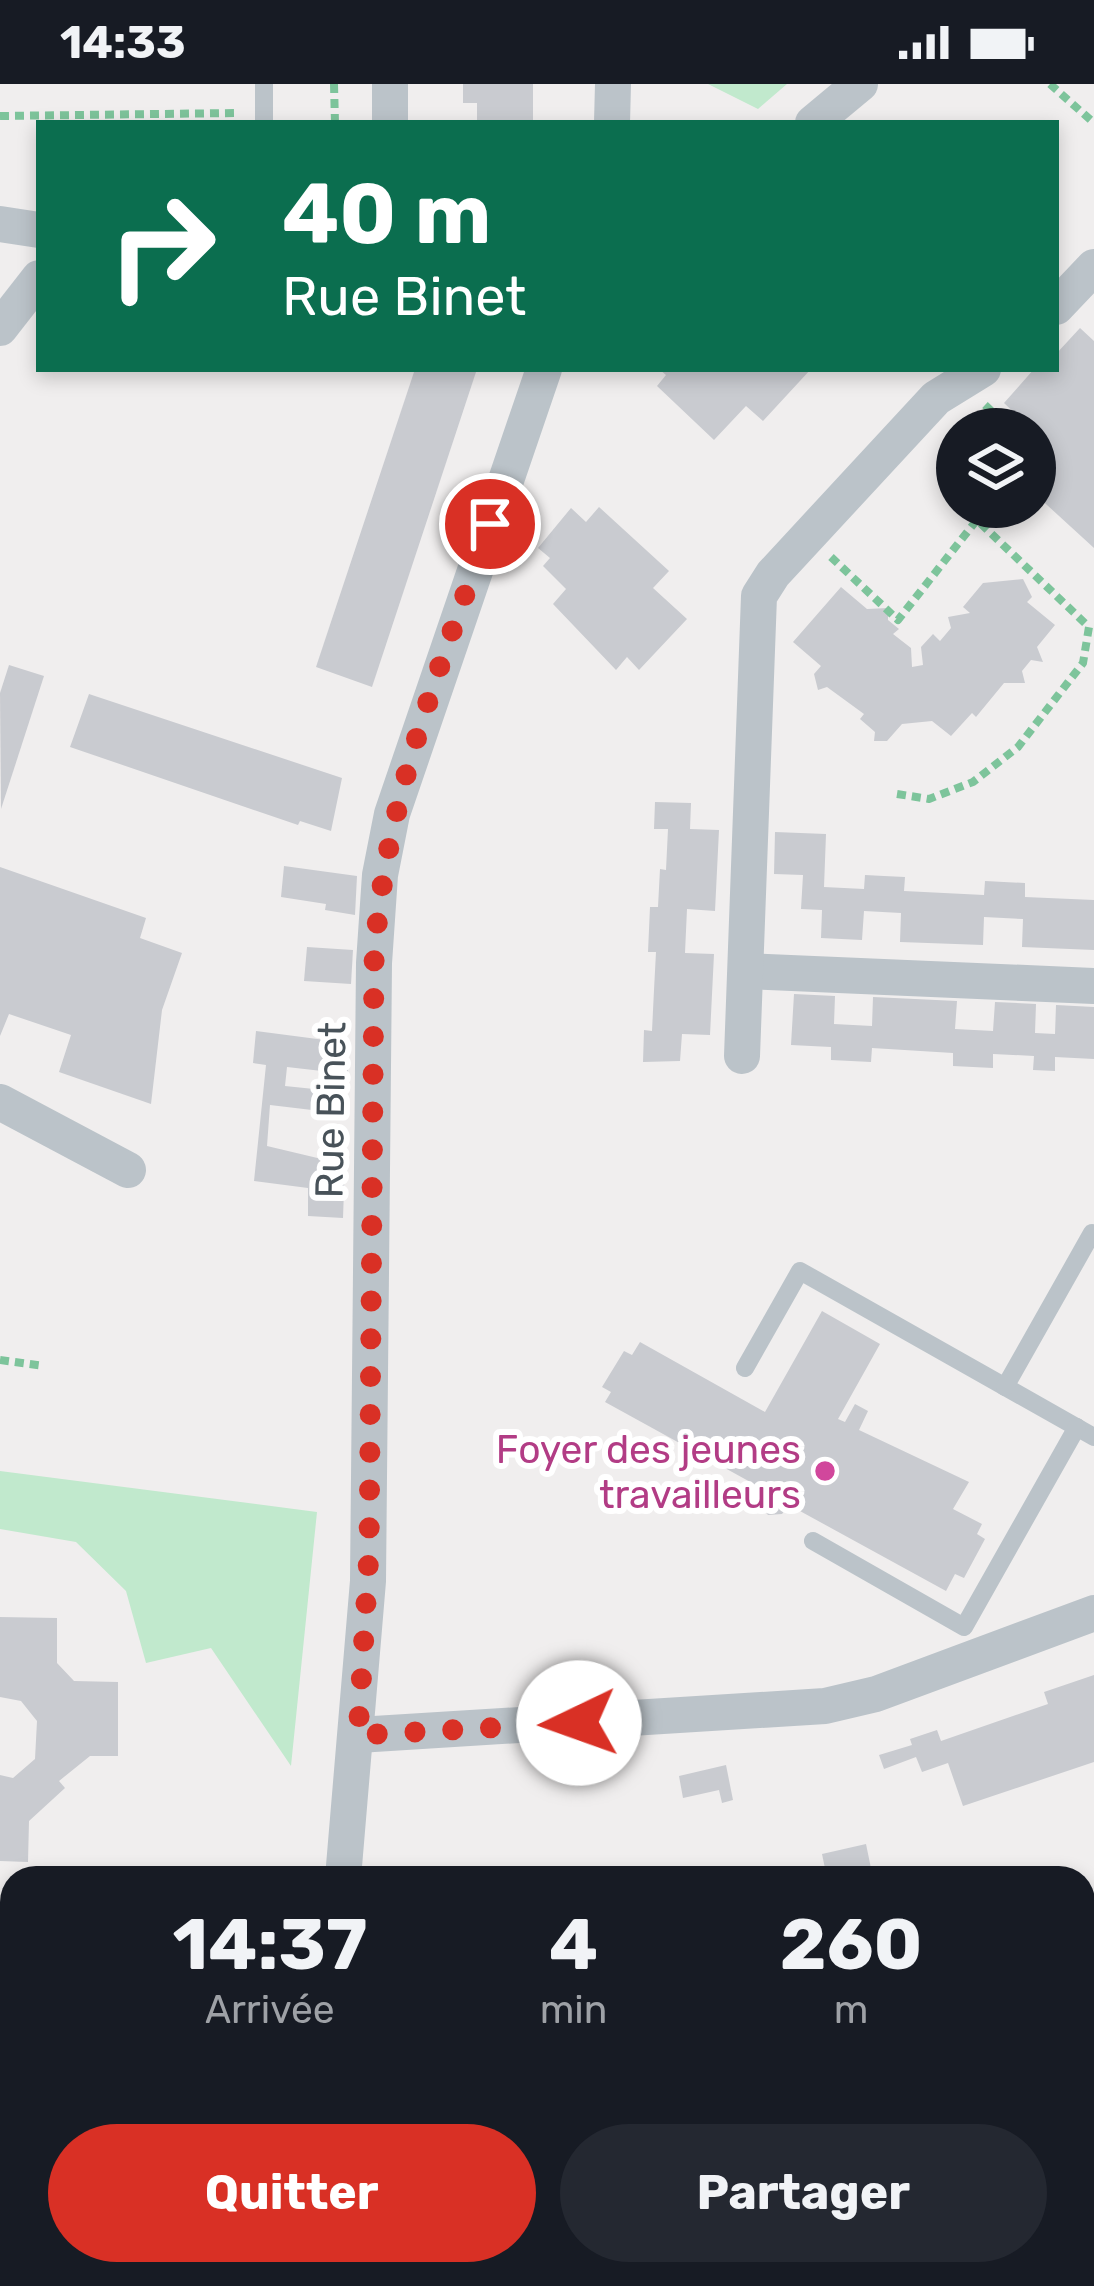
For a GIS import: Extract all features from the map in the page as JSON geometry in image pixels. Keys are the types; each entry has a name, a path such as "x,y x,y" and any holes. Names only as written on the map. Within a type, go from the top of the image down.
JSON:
{"street":[{"path":"390,84 390,120"},
{"path":"612,120 613,84"},
{"path":"817,120 860,84"},
{"path":"0,224 36,230"},
{"path":"1059,304 1094,267"},
{"path":"0,328 36,282"},
{"name":"Rue Binet","path":"344,1866 368,1581 374,963 380,875 414,740 543,372"},
{"path":"742,1056 755,606 772,574 947,388 977,372"},
{"path":"746,971 1094,986"},
{"path":"0,1102 128,1170"},
{"path":"358,1735 825,1706 876,1694 1094,1613"}],"lane":[{"path":"264,84 264,118"},
{"path":"1005,1387 1092,1233"},
{"path":"745,1368 800,1271 1085,1432 964,1627 813,1541"}],"path":[{"path":"334,84 335,120"},
{"path":"1050,84 1094,123"},
{"path":"0,116 264,118"},
{"path":"808,536 898,620 971,528"},
{"path":"897,794 929,799 973,782 1018,747 1083,663 1090,626 986,528"},
{"path":"0,1360 44,1366"}],"green space":[{"path":"708,84 787,84 758,109"},
{"path":"0,1471 317,1512 291,1766 211,1648 146,1663 126,1591 76,1542 0,1529"}],"building":[{"path":"463,84 533,84 533,120 477,120 477,103 463,103"},
{"path":"1080,328 1094,341 1094,548 1056,513 1056,408 1009,408 1004,403 1031,372 1059,372 1059,351"},
{"path":"414,372 476,372 372,687 316,667"},
{"path":"662,372 808,372 763,421 746,406 714,440 657,386 666,375"},
{"path":"599,507 669,571 653,588 687,619 639,670 627,657 616,670 553,604 566,589 543,566 550,558 538,548 571,508 586,522"},
{"path":"1023,579 1032,597 1027,602 1055,625 1037,647 1043,662 1031,660 1022,671 1025,683 1004,683 976,717 972,713 951,736 932,721 902,724 887,741 874,741 875,732 860,719 864,714 827,687 818,690 814,674 821,666 793,642 841,587 867,609 888,608 888,620 899,629 893,634 911,648 912,667 923,665 921,647 933,634 940,641 951,628 948,617 970,613 963,607 983,583"},
{"path":"9,665 44,676 1,809 0,693"},
{"path":"89,694 342,778 331,831 300,821 298,825 70,747"},
{"path":"655,802 691,803 690,829 719,830 715,911 687,909 685,953 714,954 710,1035 682,1034 680,1061 643,1062 644,1030 652,1031 656,952 648,952 650,907 658,907 668,829 654,829"},
{"path":"775,832 826,834 824,887 864,889 865,875 905,877 904,891 984,895 985,881 1025,883 1025,897 1094,900 1094,950 1022,947 1023,919 984,917 983,945 900,942 901,913 864,911 862,940 821,938 822,910 801,909 803,875 774,874"},
{"path":"284,866 357,876 355,915 325,910 326,904 281,897"},
{"path":"0,867 146,918 140,938 182,953 162,1010 151,1104 59,1072 71,1035 9,1014 0,1036"},
{"path":"307,947 353,950 351,984 304,981"},
{"path":"794,994 835,996 834,1024 872,1026 873,997 957,1001 955,1029 993,1031 995,1002 1036,1004 1035,1033 1055,1034 1056,1005 1094,1007 1094,1059 1055,1057 1055,1071 1033,1070 1034,1056 993,1054 993,1068 953,1066 953,1053 872,1048 871,1062 831,1060 831,1047 791,1045"},
{"path":"256,1031 348,1043 348,1074 287,1067 285,1086 314,1089 312,1110 270,1105 267,1146 330,1161 331,1133 346,1134 343,1218 308,1216 308,1188 254,1181 266,1065 253,1063"},
{"path":"822,1311 880,1344 838,1419 845,1422 855,1404 868,1411 859,1430 969,1482 953,1509 982,1524 977,1534 985,1539 964,1578 955,1574 946,1591 789,1505 782,1514 768,1515 758,1503 763,1489 605,1402 611,1392 602,1387 624,1351 632,1355 640,1342 765,1412"},
{"path":"0,1617 57,1618 57,1663 74,1681 118,1682 118,1756 90,1756 59,1781 65,1788 29,1821 28,1862 0,1861 0,1775 13,1778 35,1759 37,1721 21,1701 0,1697"},
{"path":"1094,1675 1094,1762 963,1806 948,1763 922,1772 916,1757 884,1769 879,1755 912,1745 910,1739 937,1730 941,1741 1048,1704 1044,1692"},
{"path":"726,1765 733,1800 722,1803 719,1790 683,1798 679,1776"},
{"path":"866,1844 871,1866 824,1866 822,1854"}],"place":[{"name":"Foyer des jeunes travailleurs","path":"825,1471"}],"route":[{"path":"490,524 414,740 380,875 374,963 368,1581 358,1735 579,1723"}]}
